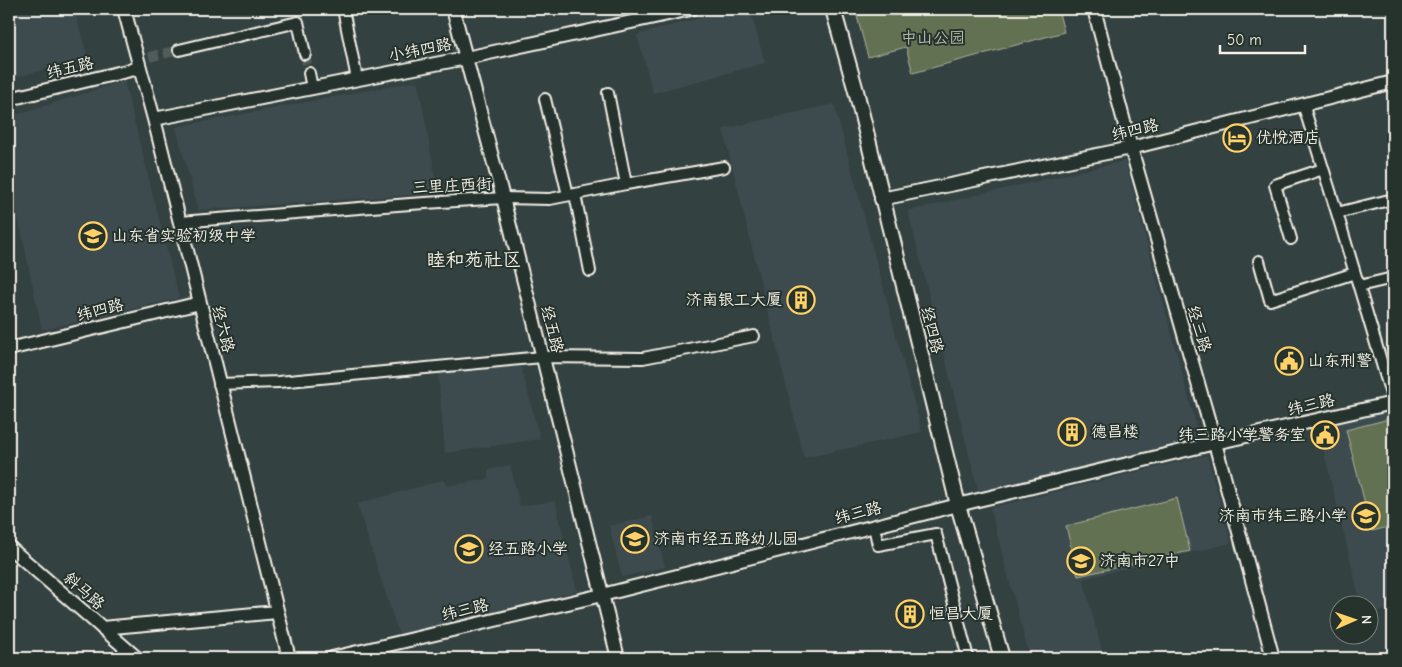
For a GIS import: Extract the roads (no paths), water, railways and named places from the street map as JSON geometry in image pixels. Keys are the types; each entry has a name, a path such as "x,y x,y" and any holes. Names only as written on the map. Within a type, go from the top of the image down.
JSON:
{"main road":[{"name":"经四路","path":"833,9 856,91 881,199 958,505 1002,658"}],"street":[{"name":"经六路","path":"124,9 142,61 154,119 288,658"},
{"path":"343,9 357,78"},
{"name":"经五路","path":"453,9 503,198 618,658"},
{"name":"小纬四路","path":"154,119 466,58 691,9"},
{"name":"经三路","path":"1094,9 1273,658"},
{"path":"179,50 298,22 305,54"},
{"name":"纬五路","path":"9,99 142,61"},
{"path":"309,73 312,88"},
{"name":"纬四路","path":"881,199 1131,148 1393,82"},
{"path":"608,93 626,184"},
{"path":"546,99 590,271"},
{"path":"1303,104 1393,402"},
{"name":"三里庄西街","path":"180,222 503,198 550,199 724,167"},
{"path":"1291,239 1275,185 1323,168"},
{"path":"1337,213 1393,199"},
{"path":"1259,261 1270,300 1355,273"},
{"path":"1359,286 1393,278"},
{"name":"纬四路","path":"9,349 200,303"},
{"path":"219,384 278,382 542,357 643,358 754,336"},
{"name":"纬三路","path":"332,658 602,595 958,505 1393,402"},
{"path":"874,526 878,545 936,534 968,658"},
{"name":"斜马路","path":"9,547 137,658"},
{"path":"102,628 277,612"}],"tunnel":[{"path":"149,57 179,50"},
{"path":"305,54 309,73"}],"place":[{"name":"优悦酒店","path":"1237,138"},
{"name":"山东省实验初级中学","path":"93,236"},
{"name":"济南银工大厦","path":"801,300"},
{"name":"山东刑警","path":"1289,361"},
{"name":"德昌楼","path":"1072,432"},
{"name":"纬三路小学警务室","path":"1325,435"},
{"name":"济南市纬三路小学","path":"1366,516"},
{"name":"济南市经五路幼儿园","path":"635,539"},
{"name":"经五路小学","path":"469,549"},
{"name":"济南市27中","path":"1081,561"},
{"name":"恒昌大厦","path":"910,614"}],"district":[{"name":"睦和苑社区","path":"474,260"}],"park label":[{"name":"中山公园","path":"933,38"}]}
